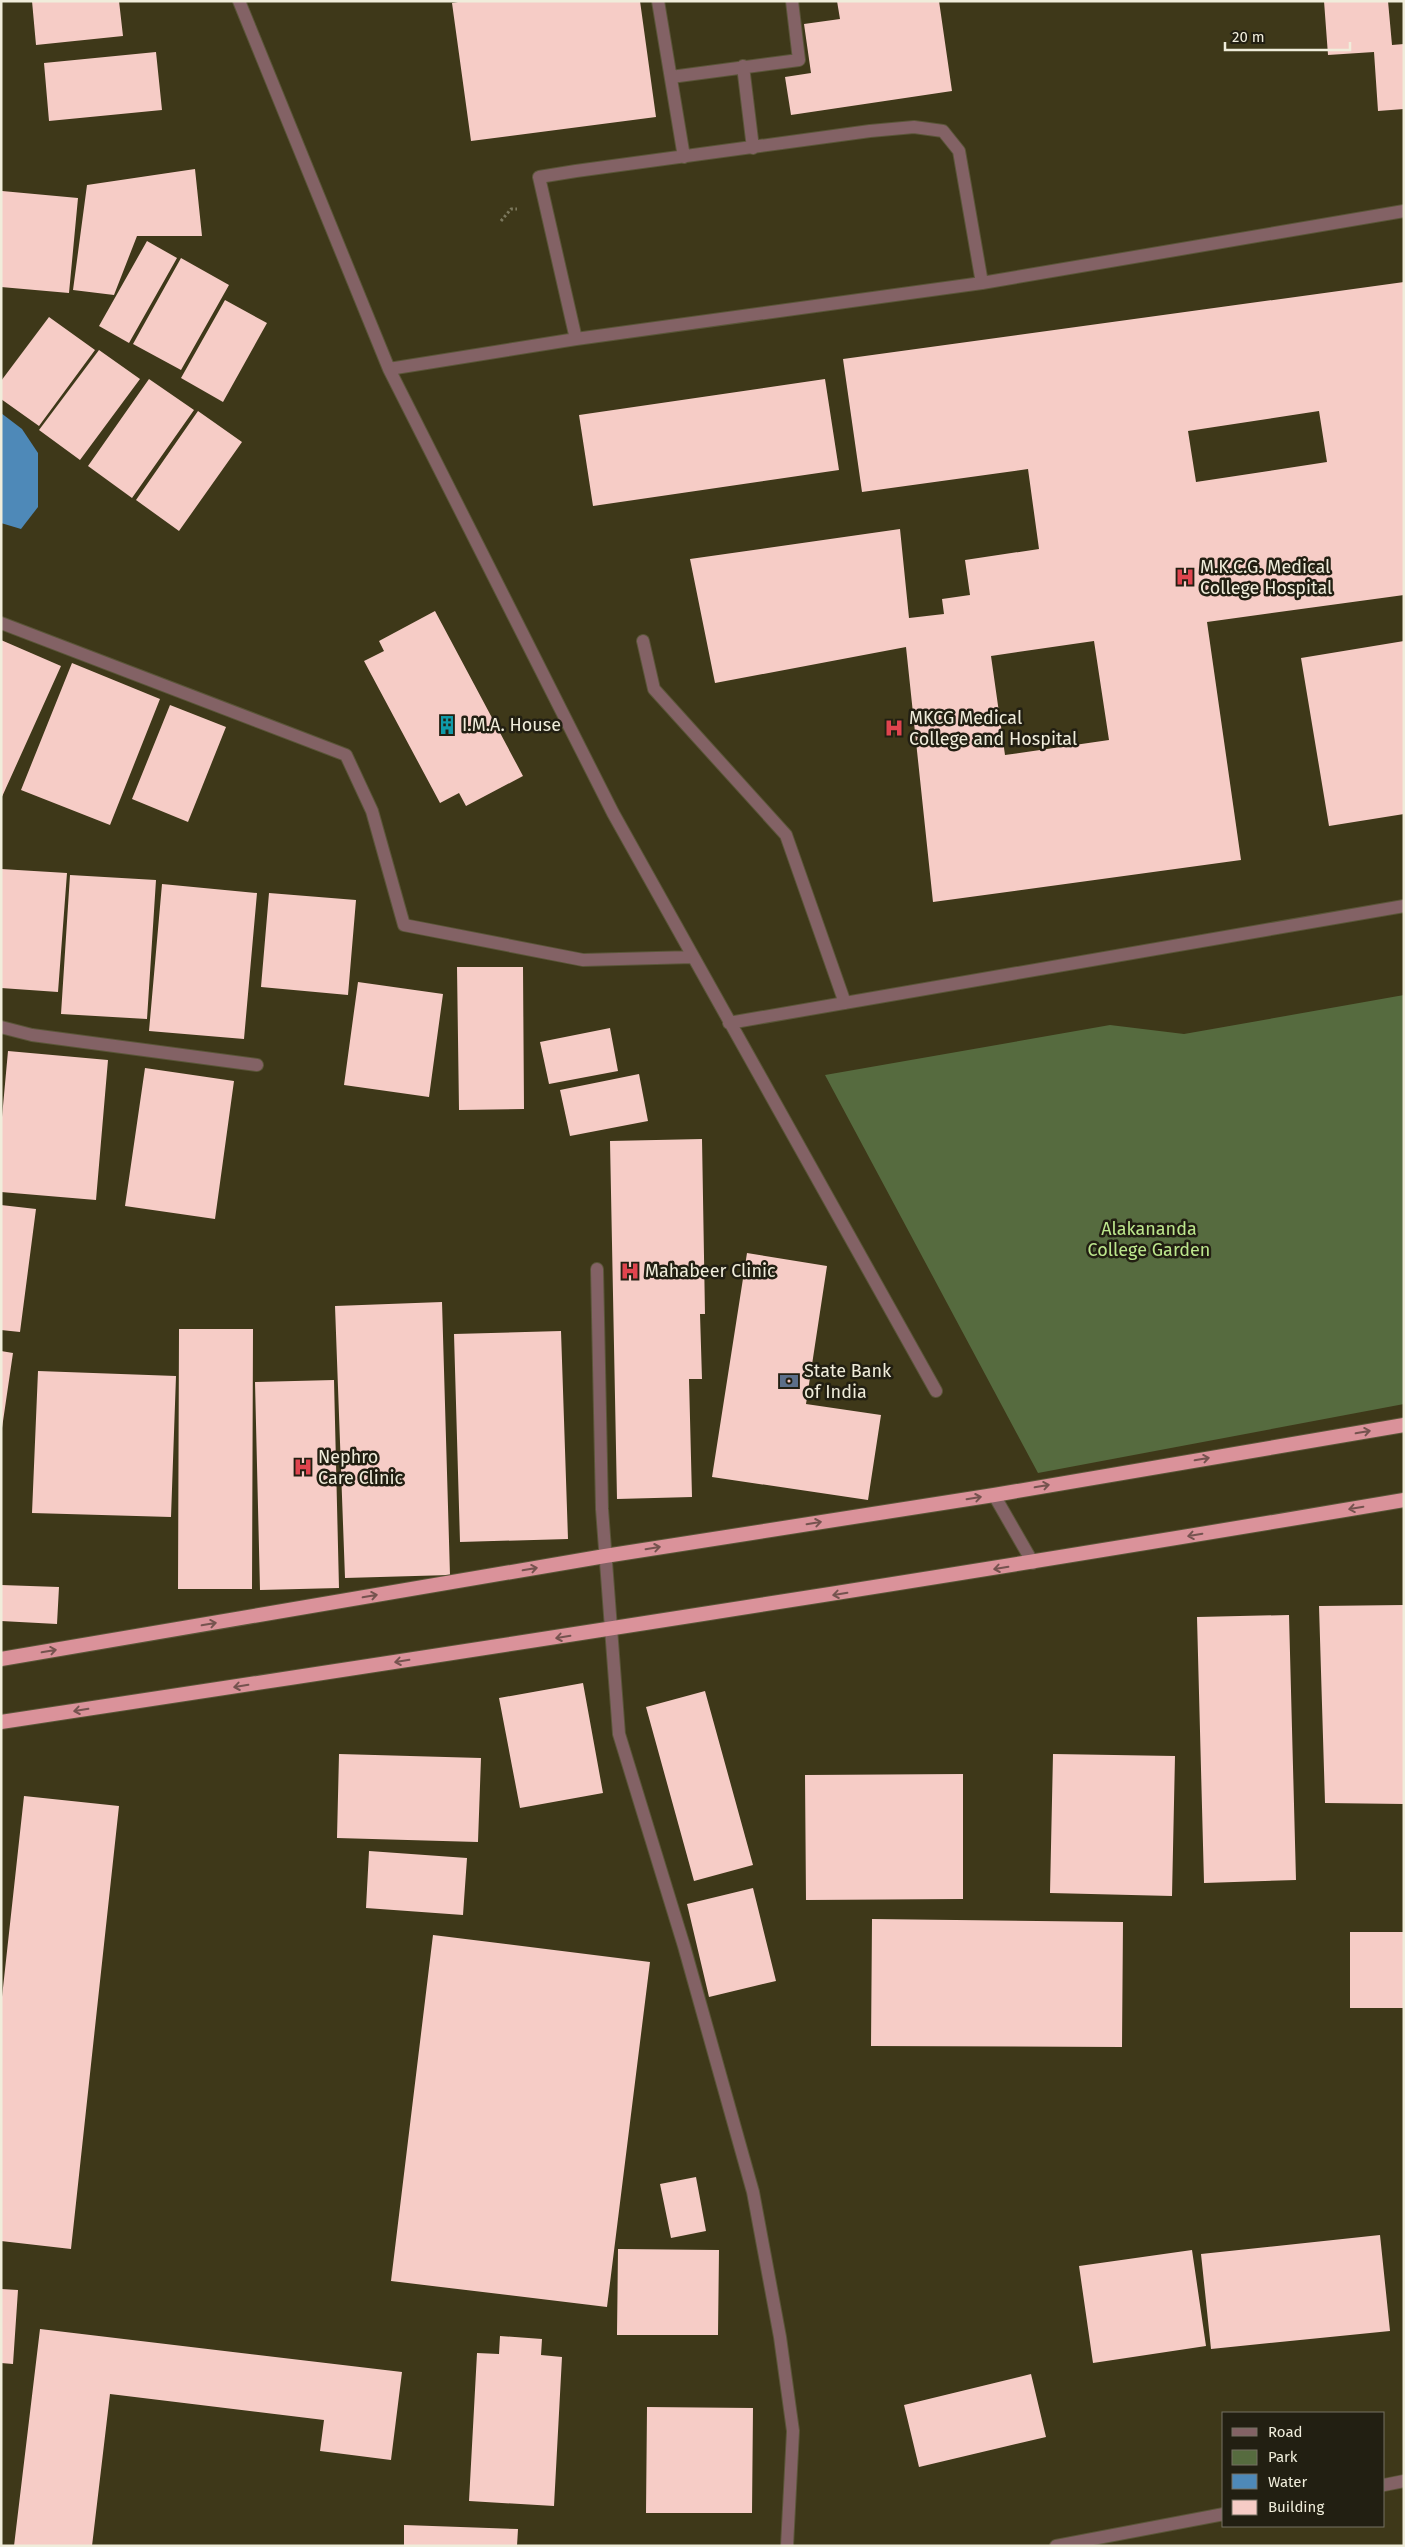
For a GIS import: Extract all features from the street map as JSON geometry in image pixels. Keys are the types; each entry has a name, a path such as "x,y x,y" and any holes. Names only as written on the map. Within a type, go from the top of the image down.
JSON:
{"highway":[{"path":"1,1659 605,1556 994,1494 1404,1425"},
{"path":"1,1722 611,1630 1033,1563 1404,1500"}],"street":[{"path":"240,1 389,369 613,813 936,1391"},
{"path":"658,1 684,157"},
{"path":"671,77 799,60 792,1"},
{"path":"743,66 753,148"},
{"path":"576,339 539,177 905,128 943,131 959,151 982,283"},
{"path":"389,369 576,339 982,283 1404,211"},
{"path":"1,623 346,755 372,811 404,925 583,960 693,957"},
{"path":"643,641 654,689 786,835 844,1003"},
{"path":"729,1023 1404,906"},
{"path":"1,1027 32,1035 257,1065"},
{"path":"597,1269 605,1556 619,1734 681,1937 753,2192 780,2337 793,2431 787,2546"},
{"path":"994,1494 1033,1563"},
{"path":"1385,2485 1404,2481"},
{"path":"1056,2546 1222,2514"}],"green space":[{"name":"Alakananda College Garden","path":"1404,995 1404,1404 1038,1473 825,1075 1110,1025 1184,1034"}],"water":[{"path":"1,413 22,429 38,453 38,507 21,529 1,523"}],"building":[{"path":"32,1 119,1 123,36 36,45"},
{"path":"464,1 640,1 656,117 471,141 452,3"},
{"path":"837,1 939,1 952,91 791,115 785,77 811,73 804,24 840,19"},
{"path":"1324,1 1388,1 1392,45 1404,44 1404,109 1378,111 1374,52 1328,55"},
{"path":"156,52 162,110 49,121 44,63"},
{"path":"195,169 202,236 137,236 114,295 73,290 87,185"},
{"path":"2,191 78,198 69,293 1,287"},
{"path":"147,241 177,258 129,343 99,326"},
{"path":"181,258 229,285 181,370 133,344"},
{"name":"M.K.C.G. Medical College Hospital","path":"1404,282 1404,595 1207,622 1241,860 933,902 906,647 715,683 690,559 900,529 909,618 944,614 942,599 970,595 965,560 1039,549 1028,469 862,492 843,359","holes":["1319,411 1327,462 1196,482 1188,431","1094,641 1109,740 1005,755 991,656"]},
{"path":"225,300 267,323 223,402 181,378"},
{"path":"49,317 95,350 39,426 1,399 1,381"},
{"path":"99,350 140,379 80,460 39,430"},
{"path":"149,379 194,410 132,498 88,466"},
{"path":"825,379 839,470 593,506 579,415"},
{"path":"198,411 242,442 179,531 136,500"},
{"name":"I.M.A. House","path":"435,611 523,776 466,806 459,793 440,803 364,661 384,651 379,641"},
{"path":"1,640 61,666 1,799"},
{"path":"1404,641 1404,814 1329,826 1301,658"},
{"path":"72,663 160,699 110,825 21,790"},
{"path":"170,705 226,727 188,822 132,799"},
{"path":"1,869 67,873 58,992 1,988"},
{"path":"70,875 156,880 147,1019 61,1014"},
{"path":"162,884 257,893 244,1039 149,1031"},
{"path":"269,893 356,900 348,995 261,987"},
{"path":"457,967 523,967 524,1109 459,1110"},
{"path":"358,982 443,994 429,1097 344,1085"},
{"path":"610,1028 618,1071 549,1084 540,1042"},
{"path":"8,1051 108,1060 96,1200 1,1192 1,1128"},
{"path":"145,1068 234,1081 215,1219 125,1206"},
{"path":"639,1074 648,1121 570,1136 560,1090"},
{"path":"702,1139 705,1314 700,1314 702,1379 689,1379 692,1497 617,1499 610,1141"},
{"path":"1,1205 36,1209 20,1332 1,1330"},
{"path":"747,1253 827,1266 806,1404 881,1415 868,1500 712,1477"},
{"path":"442,1302 450,1575 345,1578 335,1306"},
{"path":"179,1329 253,1329 252,1589 178,1589"},
{"path":"561,1331 568,1539 460,1542 454,1334"},
{"path":"1,1351 13,1353 2,1428 1,1428"},
{"path":"38,1371 176,1376 171,1517 32,1513"},
{"path":"334,1380 339,1588 260,1590 255,1382"},
{"path":"1,1585 59,1587 57,1624 1,1621"},
{"path":"1404,1605 1404,1804 1325,1803 1319,1606"},
{"path":"1289,1615 1296,1880 1204,1883 1197,1617"},
{"path":"583,1683 603,1793 520,1808 499,1698"},
{"path":"705,1691 753,1865 694,1881 646,1707"},
{"path":"339,1754 481,1758 478,1842 337,1838"},
{"path":"1053,1754 1175,1756 1172,1896 1050,1893"},
{"path":"963,1774 963,1899 806,1900 805,1775"},
{"path":"24,1796 119,1806 71,2249 1,2241 1,2006"},
{"path":"369,1851 467,1858 463,1915 366,1908"},
{"path":"753,1888 776,1981 709,1997 687,1904"},
{"path":"872,1919 1123,1922 1122,2047 871,2046"},
{"path":"1350,1932 1404,1932 1404,2008 1350,2008"},
{"path":"433,1935 650,1962 607,2307 391,2281"},
{"path":"696,2177 706,2231 671,2238 660,2184"},
{"path":"1380,2235 1390,2331 1211,2349 1201,2254"},
{"path":"618,2249 719,2250 718,2335 617,2335"},
{"path":"1192,2250 1206,2346 1093,2363 1079,2266"},
{"path":"1,2289 18,2290 13,2364 1,2363"},
{"path":"40,2329 402,2372 391,2460 320,2451 324,2420 110,2394 92,2546 14,2546"},
{"path":"500,2336 542,2339 541,2355 562,2357 554,2506 469,2501 477,2353 499,2354"},
{"path":"1031,2374 1046,2437 919,2467 904,2405"},
{"path":"647,2407 753,2408 752,2513 646,2513"},
{"path":"404,2525 518,2529 517,2546 404,2546"}],"place":[{"name":"M.K.C.G. Medical College Hospital","path":"1185,577"},
{"name":"I.M.A. House","path":"447,725"},
{"name":"MKCG Medical College and Hospital","path":"894,728"},
{"name":"Mahabeer Clinic","path":"630,1271"},
{"name":"State Bank of India","path":"789,1381"},
{"name":"Nephro Care Clinic","path":"303,1467"}]}
